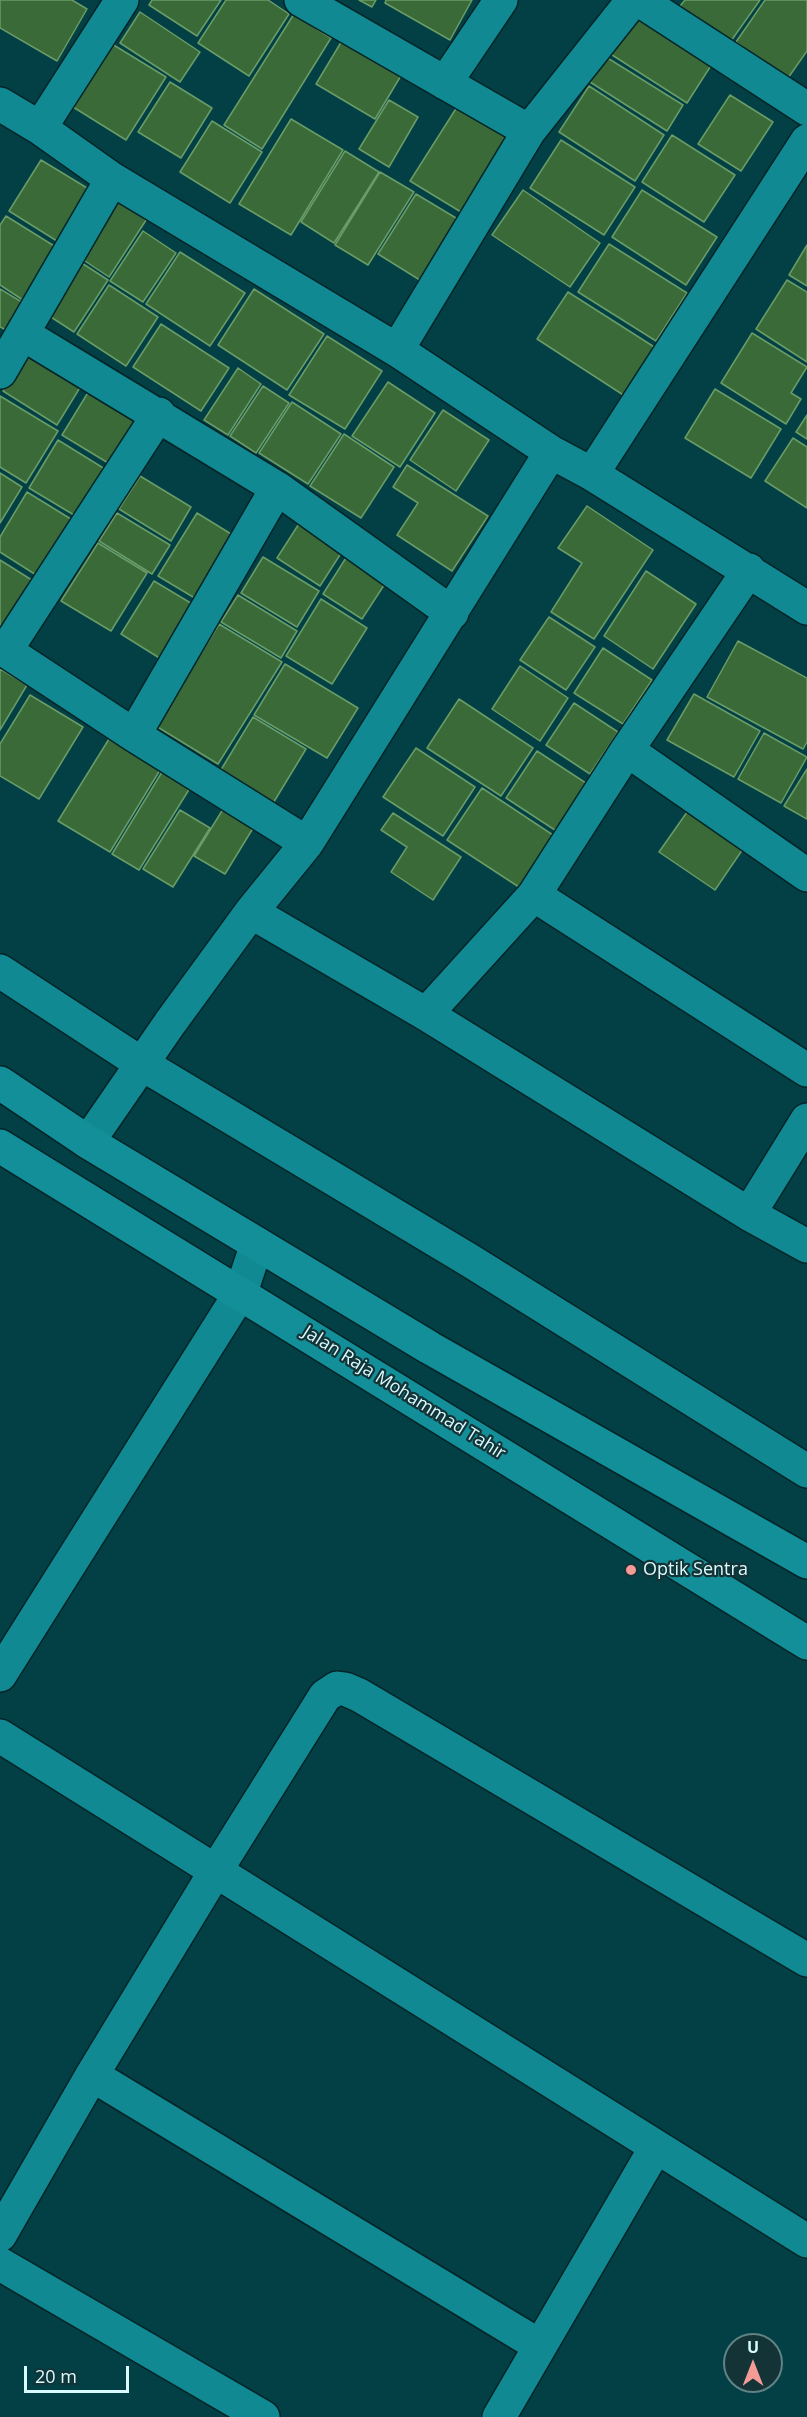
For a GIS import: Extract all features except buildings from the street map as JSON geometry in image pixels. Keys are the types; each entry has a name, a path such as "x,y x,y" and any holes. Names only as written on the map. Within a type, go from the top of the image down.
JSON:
{"main road":[{"path":"0,1083 88,1142 430,1348 807,1562"},
{"name":"Jalan Raja Mohammad Tahir","path":"0,1146 241,1292 807,1643"}],"street":[{"path":"40,128 122,0"},
{"path":"301,0 529,131"},
{"path":"445,83 501,0"},
{"path":"397,350 529,131 633,0"},
{"path":"639,0 807,109"},
{"path":"0,104 40,128 112,179 397,350 551,452 592,474 805,603"},
{"path":"592,474 807,141"},
{"path":"0,372 112,179"},
{"path":"23,334 159,414 278,488 452,613"},
{"path":"159,414 3,648 134,735 307,843"},
{"path":"88,1142 251,912 307,843 551,452"},
{"path":"134,735 278,488"},
{"path":"426,1014 534,896 627,750 749,570"},
{"path":"627,750 807,875"},
{"path":"534,896 807,1070"},
{"path":"251,912 426,1014 749,1214 804,1237"},
{"path":"0,971 142,1064 469,1260 807,1471"},
{"path":"749,1214 807,1120"},
{"path":"0,1675 241,1292 257,1244"},
{"path":"0,2235 92,2074 215,1872 326,1696 337,1688 359,1695 807,1960"},
{"path":"0,1736 807,2241"},
{"path":"92,2074 540,2346"},
{"path":"499,2417 656,2147"},
{"path":"0,2264 263,2417"}],"place":[{"name":"Optik Sentra","path":"631,1570"}]}
